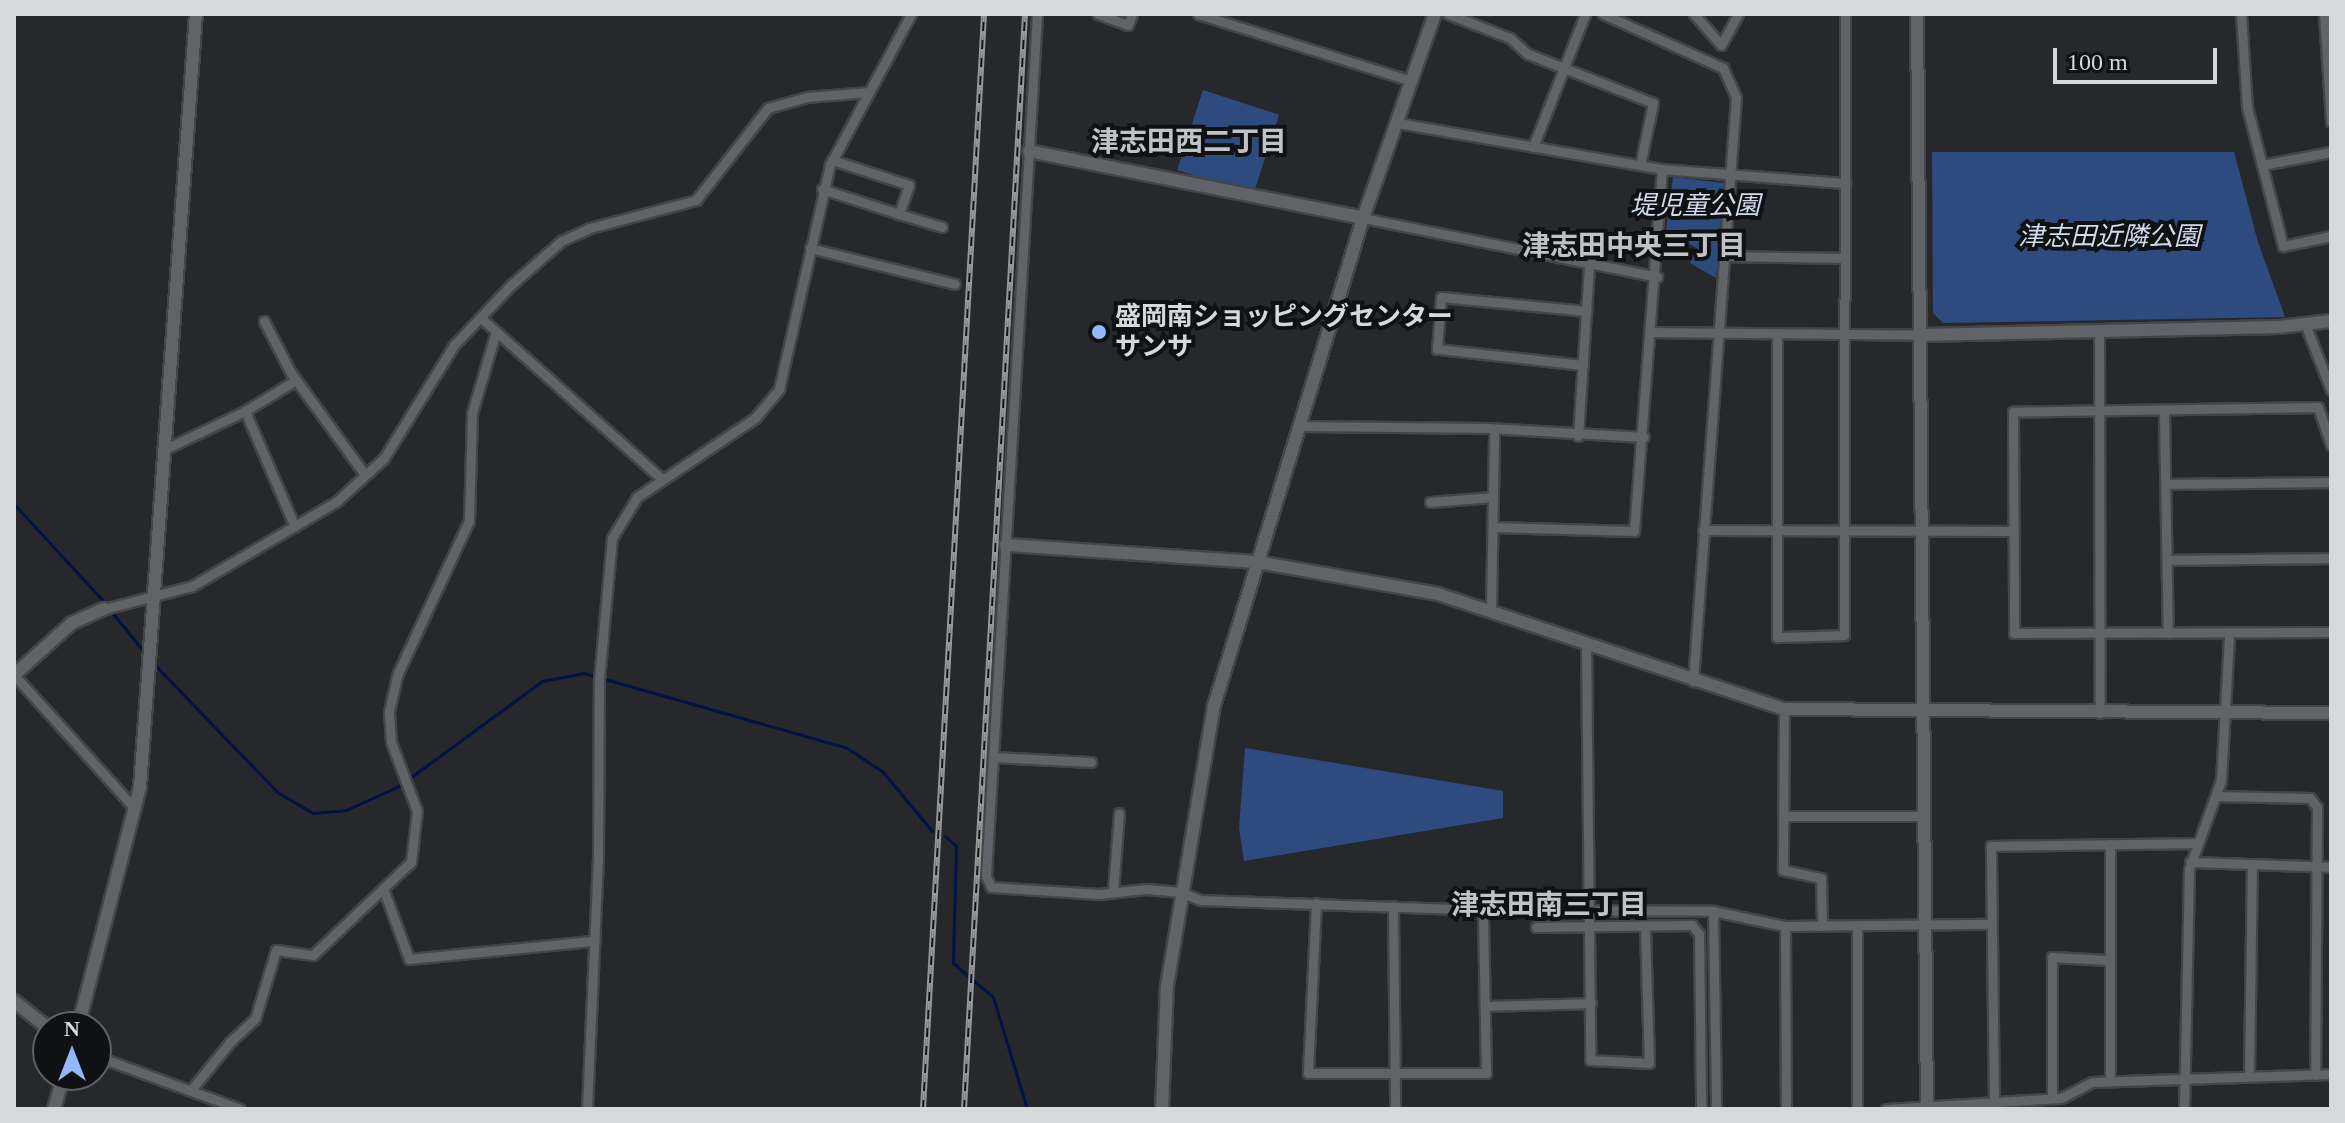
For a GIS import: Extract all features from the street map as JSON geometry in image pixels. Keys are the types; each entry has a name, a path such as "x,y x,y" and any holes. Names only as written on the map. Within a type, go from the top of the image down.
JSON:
{"street":[{"path":"82,1011 135,809 149,658 196,14"},
{"path":"587,1109 599,676 612,538 637,497 768,406 787,366 822,189 832,160 911,14"},
{"path":"1037,14 986,876 991,887 1181,892 1200,900 1483,910 1713,911 1785,926 1992,924"},
{"path":"1098,14 1128,25 1132,14"},
{"path":"1198,14 1412,81"},
{"path":"1162,1109 1167,986 1214,706 1363,218 1435,14"},
{"path":"1448,14 1653,103 1640,165"},
{"path":"1533,147 1585,14"},
{"path":"1603,14 1723,68 1736,97 1693,681"},
{"path":"1694,14 1721,45 1738,14"},
{"path":"1777,333 1777,637 1844,635 1845,14"},
{"path":"1917,14 1921,335 1920,711 1927,1108"},
{"path":"2241,14 2247,107 2283,246 2331,236"},
{"path":"2324,14 2331,122"},
{"path":"135,809 14,675 72,623 108,608 153,600 192,586 336,502 384,458 454,345 561,241 590,228 696,200 768,108 807,97 869,92"},
{"path":"1398,123 1662,169 1845,183"},
{"path":"1029,151 1657,277"},
{"path":"2262,165 2331,152"},
{"path":"832,160 909,185 899,214"},
{"path":"1493,527 1634,531 1653,332 1662,169"},
{"path":"822,189 942,227"},
{"path":"810,248 955,284"},
{"path":"1723,256 1845,258"},
{"path":"1578,436 1589,265"},
{"path":"1583,365 1437,349 1441,297 1586,311"},
{"path":"481,318 495,335 662,479"},
{"path":"264,321 296,380 365,475"},
{"path":"1653,332 1921,335 2331,321"},
{"path":"2305,324 2331,390"},
{"path":"2099,331 2100,713"},
{"path":"191,1090 255,1019 276,950 313,955 384,891 411,862 417,844 417,811 391,742 389,711 398,673 469,521 472,413 495,335"},
{"path":"163,450 245,411 296,380"},
{"path":"2331,445 2318,407 2164,414 2013,412 2014,633 2229,636 2331,632"},
{"path":"245,411 295,527"},
{"path":"2164,414 2168,633"},
{"path":"1301,426 1494,429 1578,436 1644,437"},
{"path":"1491,609 1494,429"},
{"path":"2166,484 2331,482"},
{"path":"1430,502 1493,497"},
{"path":"1703,530 2013,531"},
{"path":"1006,545 1257,562 1351,575 1491,609 1693,681 1784,709 2331,713"},
{"path":"2167,560 2331,558"},
{"path":"2184,1109 2190,862 2217,796 2228,713 2229,636"},
{"path":"1586,644 1591,911 1590,1060 1649,1063 1645,926"},
{"path":"1784,709 1783,870 1821,878 1822,926"},
{"path":"993,757 1091,762"},
{"path":"2217,796 2310,798 2317,807 2315,1075"},
{"path":"1113,891 1119,813"},
{"path":"1783,816 1921,816"},
{"path":"1994,1102 1991,846 2197,843"},
{"path":"2110,844 2110,1081"},
{"path":"2190,862 2331,867"},
{"path":"2249,1075 2252,864"},
{"path":"384,891 409,959 594,941"},
{"path":"1316,903 1308,1073 1486,1073 1483,910"},
{"path":"1393,906 1395,1109"},
{"path":"1713,911 1716,1109"},
{"path":"1536,927 1692,925 1699,934 1701,1109"},
{"path":"1785,926 1786,1109"},
{"path":"1857,926 1857,1109"},
{"path":"2052,1098 2052,957 2108,960"},
{"path":"14,1001 32,1015"},
{"path":"1485,1006 1591,1003"},
{"path":"112,1062 240,1109"},
{"path":"1886,1109 2052,1098 2092,1082 2185,1075 2331,1074"}],"green space":[{"path":"1203,90 1279,115 1253,195 1177,170"},
{"name":"津志田近隣公園","path":"1932,152 2234,152 2258,242 2285,317 1943,323 1933,313"},
{"name":"堤児童公園","path":"1673,177 1724,183 1716,278 1690,263 1697,248 1666,230"},
{"path":"1245,748 1503,791 1503,818 1244,861 1239,828"}],"waterway":[{"path":"14,504 106,604"},
{"path":"110,610 146,654"},
{"path":"153,663 277,792 313,813 346,810 399,786 542,681 584,673 847,748 883,772 932,831"},
{"path":"945,836 956,846 953,963 993,997 1027,1109"}],"railway":[{"path":"923,1109 984,14"},
{"path":"964,1109 1025,14"}],"place":[{"name":"盛岡南ショッピングセンター サンサ","path":"1099,332"}],"district":[{"name":"津志田西二丁目","path":"1189,142"},
{"name":"津志田中央三丁目","path":"1634,246"},
{"name":"津志田南三丁目","path":"1549,905"}]}
